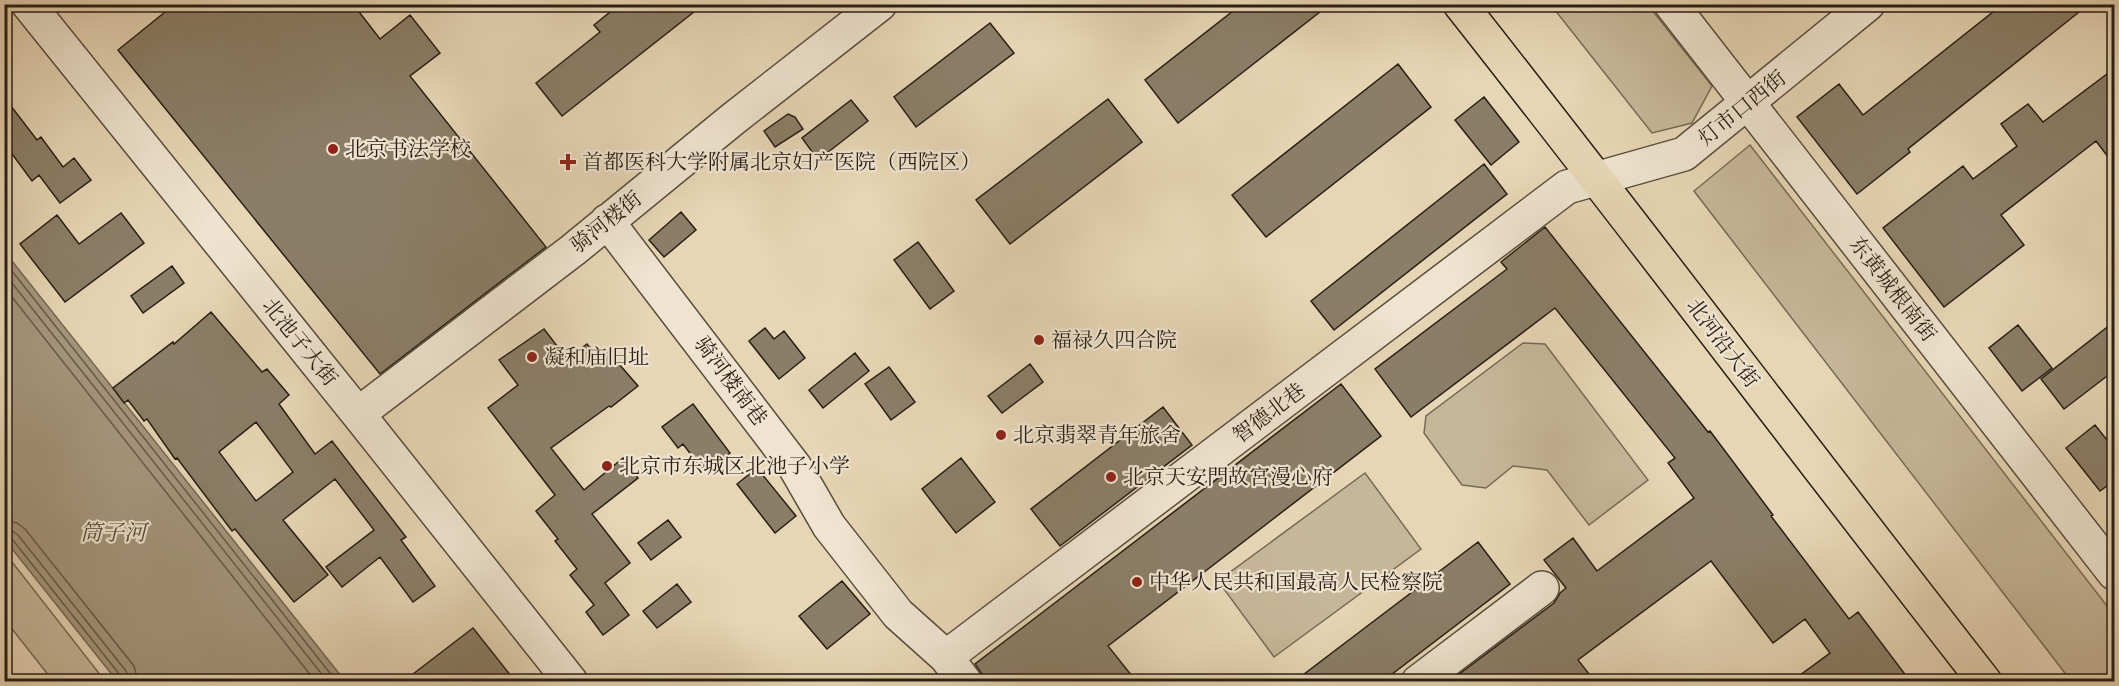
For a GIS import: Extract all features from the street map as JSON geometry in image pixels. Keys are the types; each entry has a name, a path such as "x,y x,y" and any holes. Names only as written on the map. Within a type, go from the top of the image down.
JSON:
{"main road":[{"name":"北河沿大街","path":"1460,4 1597,177 1804,450 1985,681"}],"street":[{"name":"北池子大街","path":"28,4 571,681"},
{"name":"骑河楼街","path":"358,414 573,250 606,221 880,4"},
{"name":"东黄城根南街","path":"1671,4 2115,573"},
{"name":"灯市口西街","path":"1597,177 1684,154 1868,4"},
{"name":"智德北巷","path":"955,669 1567,187 1597,177"},
{"name":"骑河楼南巷","path":"606,221 795,467 829,526 898,614 955,669"},
{"path":"1418,681 1542,588"}],"shaded area":[{"path":"1551,5 1648,5 1712,86 1692,123 1652,133"},
{"path":"1750,145 2114,615 2114,681 2071,681 1694,191"},
{"path":"1523,343 1545,344 1648,480 1589,525 1547,470 1513,466 1486,488 1462,485 1424,433 1426,416"},
{"path":"1365,473 1421,549 1274,657 1218,581"},
{"path":"5,553 105,681 53,681 5,620"}],"water":[{"name":"筒子河","path":"4,251 345,681 117,681 5,540"}],"building":[{"name":"北京书法学校","path":"175,4 353,4 380,39 410,15 440,53 410,76 546,247 380,374 118,50"},
{"path":"604,4 704,4 562,116 536,83 600,32 594,25 610,12"},
{"path":"1242,4 1330,4 1178,123 1145,80"},
{"path":"2003,4 2089,4 1908,149 1910,152 1857,194 1797,117 1839,84 1863,115"},
{"path":"990,23 1014,53 916,127 894,97"},
{"path":"1398,64 1431,107 1266,237 1232,195"},
{"path":"2115,68 2115,166 2096,141 2001,215 2024,245 1944,307 1883,228 1963,166 1973,179 2017,146 2001,124 2028,104 2043,122"},
{"path":"4,97 37,140 41,137 63,167 74,158 91,180 60,203 39,175 32,181 4,143"},
{"path":"1484,97 1519,142 1491,165 1455,120"},
{"path":"1108,99 1142,142 1010,244 976,200"},
{"path":"851,100 868,121 818,160 802,138"},
{"path":"788,114 795,117 803,129 775,147 764,131"},
{"path":"1484,164 1507,194 1334,330 1311,301"},
{"path":"681,212 696,230 664,257 649,240"},
{"path":"121,213 144,243 65,302 20,244 57,215 79,244"},
{"path":"1545,227 1708,432 1710,431 1849,619 1858,612 1910,681 1792,681 1830,653 1805,619 1773,643 1711,561 1578,660 1589,674 1579,681 1450,681 1554,603 1566,588 1544,560 1573,538 1597,571 1694,498 1668,463 1675,458 1555,308 1411,417 1375,369 1507,269 1501,262"},
{"path":"918,242 954,291 930,309 894,260"},
{"path":"172,266 184,283 143,313 131,296"},
{"path":"211,312 262,372 267,369 289,395 279,404 315,454 332,441 406,537 401,540 435,586 413,602 380,557 342,587 326,567 374,530 335,479 283,520 328,575 294,602 235,529 232,531 177,458 175,459 147,419 144,421 128,400 124,403 113,388 173,342 174,344","holes":["256,422 293,472 256,501 219,452"]},
{"path":"2115,321 2115,370 2064,409 2041,379"},
{"path":"2018,325 2052,368 2022,391 1989,348"},
{"path":"765,328 774,339 784,331 805,358 779,379 749,341"},
{"path":"544,329 567,359 587,344 597,356 606,349 638,386 551,448 584,490 623,458 638,478 592,514 630,563 605,583 629,615 603,635 586,612 594,605 570,575 577,569 555,541 558,539 536,511 555,495 488,408 518,385 499,360"},
{"path":"855,353 869,371 823,408 809,390"},
{"path":"1030,364 1043,382 1002,413 988,396"},
{"path":"889,367 915,402 891,420 865,384"},
{"name":"中华人民共和国最高人民检察院","path":"1341,384 1381,436 1108,646 1136,681 987,681 975,664"},
{"path":"693,404 730,453 704,472 683,444 678,448 662,427"},
{"name":"北京天安門故宮漫心府","path":"1163,407 1192,445 1060,546 1031,509"},
{"path":"2095,425 2115,450 2115,480 2100,491 2066,448"},
{"path":"961,458 995,502 956,533 922,489"},
{"path":"757,468 796,516 775,533 737,484"},
{"path":"668,520 681,537 651,560 638,543"},
{"name":"中华人民共和国最高人民检察院","path":"1478,542 1510,584 1383,681 1295,681"},
{"path":"842,581 870,614 827,649 799,616"},
{"path":"677,584 691,602 657,628 643,611"},
{"path":"473,628 515,681 404,681"}],"place":[{"name":"北京书法学校","path":"333,149"},
{"name":"首都医科大学附属北京妇产医院（西院区）","path":"568,162"},
{"name":"福禄久四合院","path":"1039,340"},
{"name":"凝和庙旧址","path":"532,357"},
{"name":"北京翡翠青年旅舍","path":"1001,435"},
{"name":"北京市东城区北池子小学","path":"607,466"},
{"name":"北京天安門故宮漫心府","path":"1111,477"},
{"name":"中华人民共和国最高人民检察院","path":"1137,582"}]}
